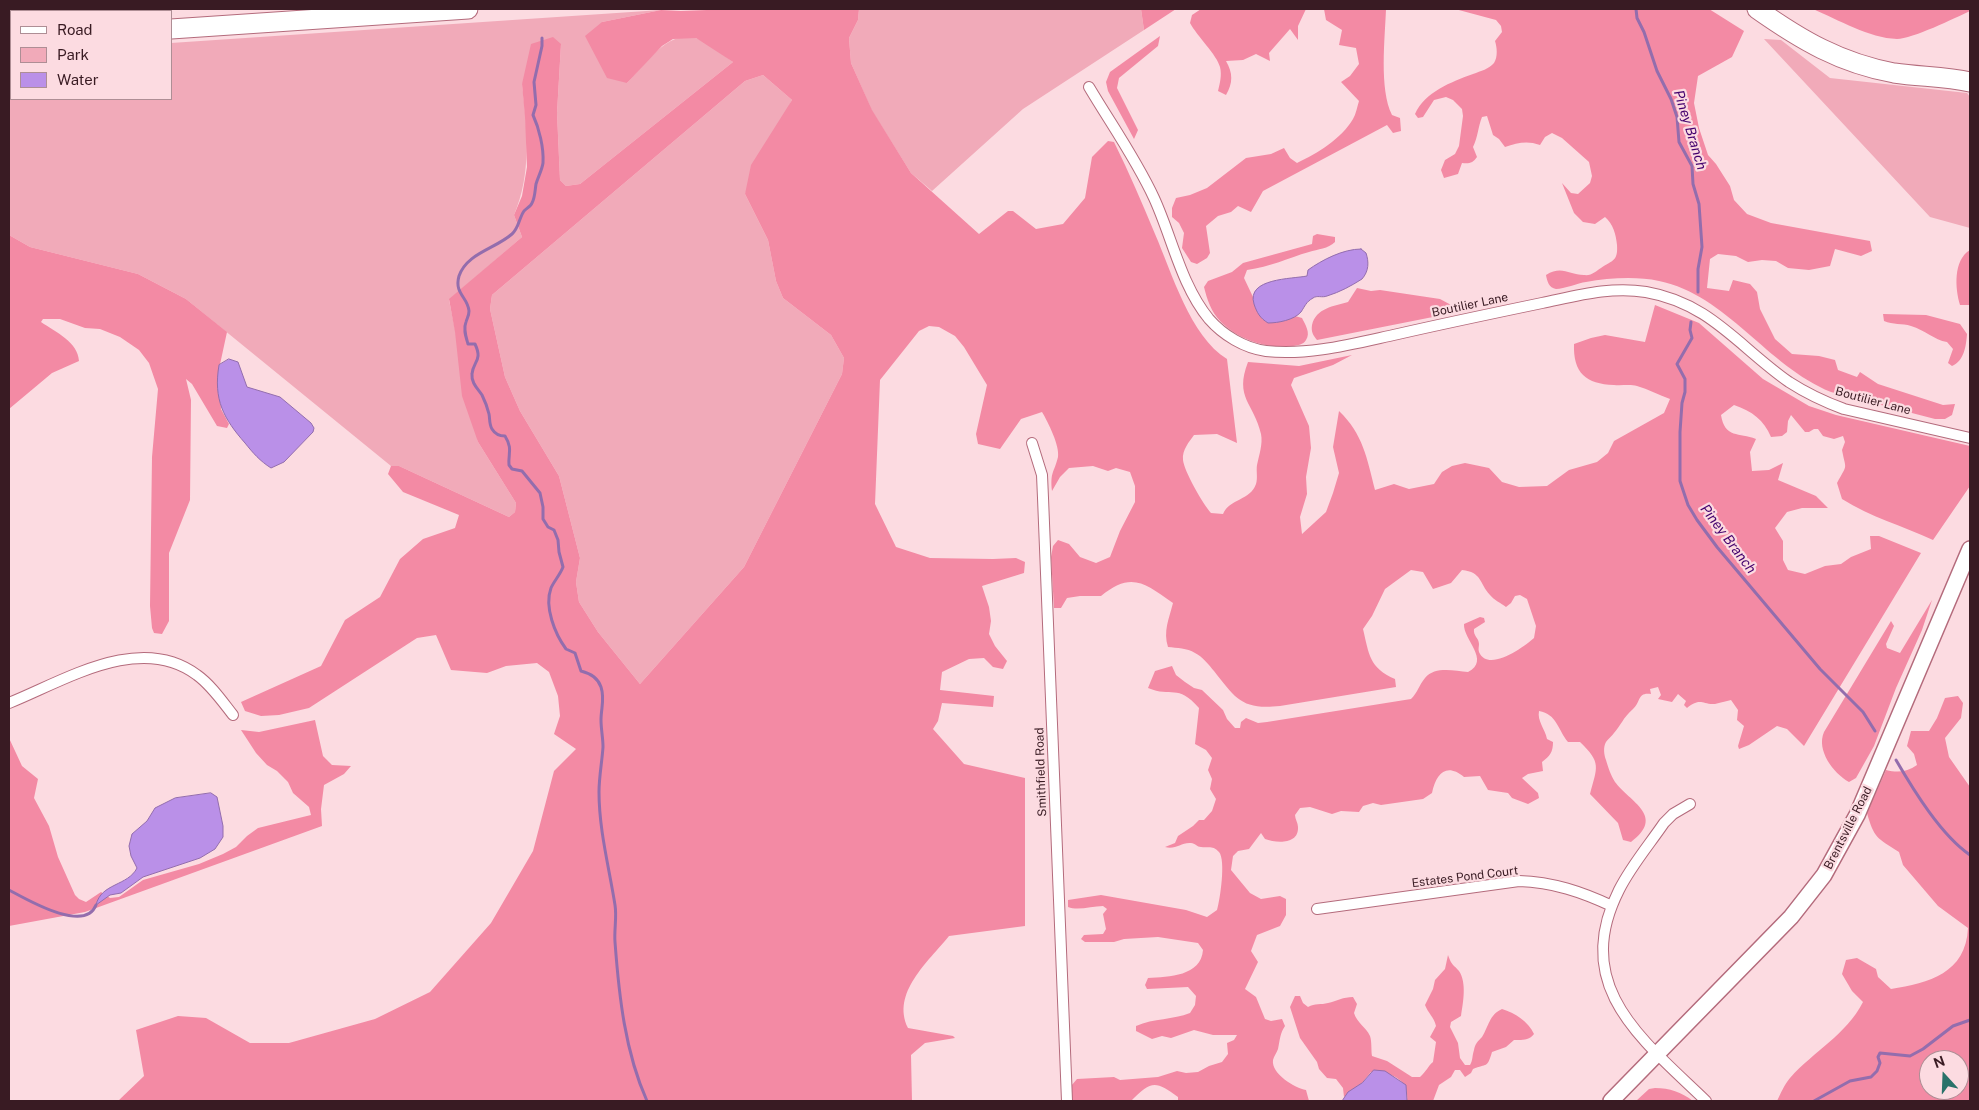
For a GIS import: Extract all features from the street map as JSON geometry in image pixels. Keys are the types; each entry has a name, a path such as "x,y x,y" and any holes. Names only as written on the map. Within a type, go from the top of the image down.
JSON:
{"highway":[{"path":"22,10 36,9"},
{"path":"172,30 468,9"},
{"path":"1757,9 1801,38 1844,60 1894,73 1970,82"},
{"path":"1937,77 1970,70"}],"main road":[{"name":"Brentsville Road","path":"1611,1101 1791,917 1824,875 1857,815 1970,549"}],"street":[{"name":"Boutilier Lane","path":"1089,87 1150,191 1185,277 1207,316 1226,334 1246,345 1265,350 1303,352 1361,342 1582,294 1628,290 1667,297 1704,314 1724,327 1788,381 1827,403 1844,409 1970,438"},
{"name":"Smithfield Road","path":"1032,443 1040,467 1042,490 1067,1101"},
{"path":"9,703 94,666 123,659 153,658 183,666 196,674 213,690 233,715"},
{"path":"1690,804 1673,814 1664,823 1630,871 1607,920 1604,943 1605,968 1609,985 1622,1014 1657,1054 1706,1101"},
{"name":"Estates Pond Court","path":"1317,909 1519,881 1546,883 1566,888 1612,906"}],"green space":[{"path":"859,9 1141,9 1144,30 1023,109 932,191 911,173 872,111 851,63 849,38 858,20"},
{"path":"661,10 602,22 627,83 658,50 676,39 686,37 700,40 733,62 580,184 566,186 560,180 557,113 561,44 522,84 527,150 526,167 520,199 514,215 522,237 449,300 478,442 516,503 515,512 509,517 399,466 391,466 186,299 138,274 30,247 9,235 9,54 10,100 172,100 172,43"},
{"path":"1764,39 1781,40 1830,78 1967,93 1970,97 1970,228 1930,217"},
{"path":"763,75 792,100 745,194 768,240 776,281 783,298 831,335 844,358 842,374 744,567 640,684 598,632 579,602 576,582 580,558 559,476 520,411 505,377 490,309 492,295 745,81"}],"shaded area":[{"path":"859,9 858,20 849,38 851,63 872,110 911,173 979,234 1008,211 1013,211 1036,229 1063,224 1085,198 1092,157 1108,141 1114,142 1140,199 1175,285 1192,320 1214,349 1227,359 1237,443 1217,434 1194,435 1186,446 1183,456 1184,465 1190,479 1211,513 1223,514 1230,505 1249,494 1257,482 1261,434 1244,392 1244,374 1248,362 1299,366 1352,355 1333,365 1294,378 1291,385 1309,426 1311,448 1306,477 1307,494 1300,517 1302,534 1326,512 1333,493 1339,473 1333,447 1339,411 1359,438 1375,490 1394,484 1409,489 1434,484 1442,472 1452,466 1465,463 1489,468 1502,482 1519,487 1547,486 1569,470 1597,462 1608,453 1614,441 1664,413 1670,399 1637,386 1604,384 1589,379 1583,375 1576,362 1574,344 1605,335 1645,342 1655,305 1699,323 1763,379 1809,406 1836,415 1970,446 1970,486 1933,540 1875,516 1842,499 1837,483 1845,467 1842,450 1845,442 1843,436 1834,439 1823,436 1818,429 1805,432 1791,415 1788,421 1787,432 1782,436 1771,437 1757,417 1734,405 1721,415 1723,423 1729,431 1756,439 1750,452 1752,471 1769,470 1783,463 1778,480 1816,496 1828,508 1802,508 1787,512 1775,528 1783,541 1783,560 1788,570 1805,574 1825,566 1841,564 1851,557 1871,549 1870,536 1879,536 1921,553 1804,746 1787,729 1777,726 1749,745 1739,749 1738,746 1744,726 1737,720 1738,710 1731,700 1715,704 1699,702 1687,708 1684,705 1686,701 1678,694 1672,702 1658,699 1661,695 1658,687 1650,689 1651,694 1641,696 1604,746 1605,758 1615,782 1642,810 1645,817 1645,824 1641,833 1631,842 1623,840 1618,823 1590,794 1596,771 1592,755 1580,742 1568,742 1550,715 1539,711 1539,718 1547,739 1553,742 1553,745 1550,754 1542,762 1543,771 1528,774 1522,778 1538,793 1539,798 1528,804 1512,798 1508,793 1488,790 1480,776 1464,777 1447,770 1436,780 1432,793 1423,799 1381,805 1373,803 1363,806 1359,812 1341,811 1332,814 1310,807 1300,808 1295,815 1298,827 1295,837 1281,842 1265,839 1261,833 1249,849 1238,851 1233,856 1231,870 1250,893 1261,899 1280,896 1286,899 1286,915 1280,926 1257,935 1251,951 1258,962 1245,989 1256,997 1265,1019 1271,1021 1282,1019 1285,1026 1273,1065 1285,1080 1306,1090 1309,1101 1178,1101 1178,1097 1170,1091 1153,1085 1149,1086 1131,1101 1071,1101 1071,1086 1077,1079 1114,1077 1120,1080 1158,1077 1177,1071 1186,1073 1198,1072 1222,1062 1228,1054 1227,1043 1234,1040 1237,1035 1213,1035 1194,1030 1171,1038 1162,1036 1152,1039 1136,1031 1136,1026 1143,1023 1190,1013 1195,1005 1196,996 1188,987 1147,989 1145,985 1148,978 1174,976 1190,970 1201,959 1203,950 1198,943 1158,937 1124,939 1114,942 1085,942 1081,939 1084,935 1103,934 1106,929 1103,914 1107,909 1103,906 1068,907 1068,900 1101,895 1186,910 1207,917 1217,910 1222,871 1219,852 1213,848 1200,847 1191,843 1172,848 1165,847 1175,843 1178,836 1199,820 1204,820 1212,811 1216,799 1210,789 1212,779 1208,770 1212,758 1206,750 1195,744 1199,708 1180,693 1156,691 1148,688 1155,671 1172,666 1176,675 1194,688 1202,690 1223,710 1227,719 1235,728 1240,728 1241,722 1246,718 1258,723 1267,722 1411,699 1429,674 1445,670 1468,672 1474,667 1477,662 1477,656 1467,637 1464,624 1480,617 1484,618 1485,622 1474,629 1474,631 1479,642 1479,652 1484,658 1490,660 1515,652 1529,642 1534,638 1536,626 1527,599 1520,595 1515,596 1506,607 1486,591 1473,573 1462,570 1451,583 1433,589 1423,572 1411,570 1385,589 1372,616 1363,629 1369,653 1375,665 1386,675 1395,679 1396,687 1280,706 1257,706 1241,701 1228,689 1200,656 1182,648 1168,647 1166,630 1173,603 1146,585 1130,582 1121,584 1101,596 1067,598 1061,608 1054,608 1051,557 1053,546 1058,540 1069,544 1080,557 1096,563 1110,557 1120,531 1135,502 1135,486 1130,472 1116,468 1108,471 1093,466 1069,468 1060,477 1052,491 1052,476 1058,452 1053,434 1042,412 1021,419 1000,449 978,444 976,434 987,385 964,347 955,336 939,327 929,326 919,331 880,380 875,504 896,547 930,558 1016,558 1025,562 1024,573 982,586 989,607 991,621 989,634 995,646 1007,661 1003,669 993,667 984,658 969,659 942,672 940,690 994,696 993,707 942,703 938,721 933,729 964,764 1025,778 1025,926 949,936 914,979 904,1003 904,1015 908,1028 953,1036 955,1038 925,1043 911,1055 912,1101 118,1101 144,1076 136,1030 178,1016 206,1018 250,1043 289,1043 375,1019 430,992 491,923 533,851 554,771 576,749 554,734 560,716 558,696 549,672 537,663 506,666 487,673 451,670 436,635 417,638 309,708 279,715 261,716 245,711 241,702 321,666 345,620 380,597 400,559 423,539 455,528 459,515 403,492 388,474 391,466 399,466 509,517 515,512 516,503 478,442 462,396 455,332 449,299 522,237 514,215 522,196 527,167 522,84 531,44 553,37 561,44 557,113 560,180 566,186 580,184 733,62 696,38 673,39 662,46 627,83 607,78 585,36 602,22 661,10","holes":["763,75 792,100 751,165 745,194 768,240 776,281 783,298 831,335 844,358 842,374 744,567 640,684 598,632 579,602 576,582 580,558 559,476 520,411 505,377 490,309 492,295 745,81"]},
{"path":"1141,9 1176,9 1144,30"},
{"path":"1201,9 1306,9 1298,26 1298,40 1290,29 1269,53 1270,61 1256,54 1243,60 1226,61 1231,78 1226,95 1218,91 1221,73 1218,62 1190,23 1192,15"},
{"path":"1324,9 1386,9 1385,92 1392,115 1400,118 1401,131 1393,133 1387,125 1263,191 1251,212 1238,206 1231,212 1218,216 1206,226 1210,253 1207,258 1197,264 1191,262 1182,248 1184,233 1179,223 1172,217 1172,208 1176,198 1207,188 1246,158 1271,154 1284,148 1290,158 1297,163 1313,155 1336,139 1354,117 1359,101 1341,82 1350,76 1359,64 1356,48 1339,45 1342,30 1326,20"},
{"path":"1455,9 1709,9 1744,31 1732,57 1698,76 1694,103 1699,128 1708,155 1730,186 1734,200 1747,214 1771,223 1870,241 1872,251 1861,256 1835,249 1830,266 1809,270 1788,268 1776,261 1748,262 1736,256 1718,254 1710,259 1707,288 1729,291 1733,280 1750,284 1757,292 1760,309 1775,339 1792,354 1819,356 1835,360 1838,370 1857,377 1860,372 1878,384 1943,405 1955,404 1952,415 1945,419 1935,419 1831,392 1787,366 1726,315 1706,301 1683,289 1659,281 1632,278 1595,281 1559,289 1550,286 1546,275 1552,272 1561,271 1589,275 1614,260 1617,254 1617,241 1614,229 1605,217 1595,224 1583,222 1574,213 1562,183 1571,193 1578,194 1590,183 1592,176 1589,162 1562,138 1552,133 1545,137 1540,145 1526,142 1505,147 1493,135 1487,116 1482,117 1473,147 1477,157 1471,163 1462,163 1458,174 1444,178 1441,170 1445,160 1455,154 1459,146 1463,116 1462,109 1453,100 1446,97 1434,100 1423,117 1418,118 1415,114 1419,106 1432,94 1492,65 1497,55 1495,41 1502,32 1501,26 1496,20"},
{"path":"1813,9 1970,9 1970,11 1923,32 1897,39 1865,32"},
{"path":"1160,36 1158,46 1119,78 1117,88 1138,130 1134,139 1108,91 1106,82 1110,72"},
{"path":"1317,234 1335,237 1335,242 1326,247 1271,265 1247,270 1244,278 1254,303 1278,322 1295,316 1302,318 1308,334 1303,343 1283,347 1254,342 1236,334 1221,322 1210,305 1204,287 1208,281 1232,272 1243,263 1312,244 1313,236"},
{"path":"9,235 30,247 138,274 186,299 227,332 219,369 221,409 229,424 227,428 217,426 192,384 186,379 191,400 190,500 169,553 169,621 162,634 154,633 150,606 152,457 158,389 149,363 139,350 120,337 100,329 85,328 60,319 43,319 41,322 75,348 79,361 52,373 9,409"},
{"path":"1970,250 1970,305 1960,305 1956,283 1958,268 1964,255"},
{"path":"1357,288 1440,299 1453,306 1452,311 1448,314 1317,340 1313,333 1312,325 1317,315 1321,311 1348,302"},
{"path":"1883,314 1926,315 1960,324 1967,334 1962,357 1952,366 1948,363 1953,349 1947,342 1911,326 1884,321"},
{"path":"1932,600 1922,630 1896,688 1874,746 1856,778 1849,782 1837,773 1824,753 1822,739 1824,732 1891,621 1894,626 1886,644 1887,648 1900,653"},
{"path":"1958,696 1963,703 1961,718 1945,738 1949,757 1970,787 1970,1101 1777,1101 1790,1078 1848,1024 1863,1002 1852,991 1842,974 1846,960 1857,958 1876,969 1878,977 1891,989 1932,979 1943,973 1960,956 1966,943 1968,928 1938,906 1903,865 1899,852 1877,837 1867,813 1886,770 1902,771 1917,765 1914,754 1907,746 1911,731 1929,731 1937,718 1945,698"},
{"path":"315,720 323,756 332,765 351,766 344,774 324,785 321,809 322,826 85,912 9,926 9,738 22,766 38,779 34,798 49,826 58,857 75,895 86,902 101,892 110,898 119,897 143,880 199,864 223,854 236,847 258,828 311,815 309,807 293,793 288,782 277,771 267,765 256,753 241,730 259,732"},
{"path":"1448,955 1459,971 1463,981 1464,993 1461,1016 1451,1022 1450,1027 1458,1043 1460,1058 1465,1065 1470,1065 1476,1044 1482,1037 1494,1014 1502,1009 1521,1018 1534,1034 1527,1039 1514,1040 1506,1047 1492,1052 1487,1063 1473,1069 1465,1077 1460,1070 1455,1070 1451,1077 1439,1085 1433,1101 1407,1101 1407,1093 1402,1082 1391,1075 1378,1072 1371,1072 1362,1083 1344,1097 1343,1088 1336,1079 1327,1078 1319,1069 1317,1062 1300,1038 1290,1007 1295,996 1300,996 1303,1003 1308,1007 1353,997 1357,1004 1355,1016 1370,1036 1372,1056 1387,1061 1412,1077 1420,1077 1433,1062 1436,1042 1430,1037 1436,1026 1425,1005 1435,980 1445,969"},
{"path":"1649,1089 1675,1091 1693,1101 1636,1101"}],"water":[{"path":"1354,249 1361,249 1366,253 1368,266 1366,273 1358,282 1325,297 1315,297 1307,303 1298,315 1286,320 1268,323 1258,313 1253,295 1263,285 1272,281 1307,276 1308,270 1326,259"},
{"path":"229,359 238,362 247,387 280,397 311,423 314,428 313,432 284,462 271,468 257,457 231,426 222,408 218,389 219,365"},
{"path":"211,793 217,797 223,826 223,837 215,849 200,858 143,877 121,893 110,895 96,905 103,892 128,878 137,868 131,856 129,846 132,834 147,821 155,808 175,798"},
{"path":"1374,1070 1385,1071 1406,1085 1407,1101 1342,1101 1348,1092 1362,1083"}],"waterway":[{"name":"Piney Branch","path":"1636,9 1637,18 1644,32 1657,71 1671,99 1677,117 1679,142 1692,166 1693,184 1699,204 1702,247 1698,269 1698,292"},
{"path":"542,38 534,82 536,105 533,115 541,138 543,163 536,184 534,199 531,205 524,211 512,234 468,262 459,276 458,287 469,311 465,325 468,344 475,344 478,354 472,374 473,380 485,402 491,427 493,431 505,436 507,440 510,448 509,465 512,469 522,471 540,493 543,519 548,527 554,530 558,540 563,567 549,595 552,620 558,636 566,649 575,653 581,671 595,679 600,684 602,691 601,720 603,747 599,781 599,806 616,910 615,942 624,1023 633,1063 647,1101"},
{"name":"Piney Branch","path":"1691,322 1692,338 1677,364 1685,379 1680,432 1680,481 1688,505 1717,547 1820,669 1863,712 1875,731"},
{"name":"Piney Branch","path":"1896,760 1939,824 1970,855"},
{"path":"9,890 55,912 68,915 80,916 90,913 96,905"},
{"path":"1814,1101 1850,1081 1871,1077 1877,1071 1880,1063 1878,1057 1880,1053 1910,1056 1923,1049 1953,1026 1970,1020"}]}
